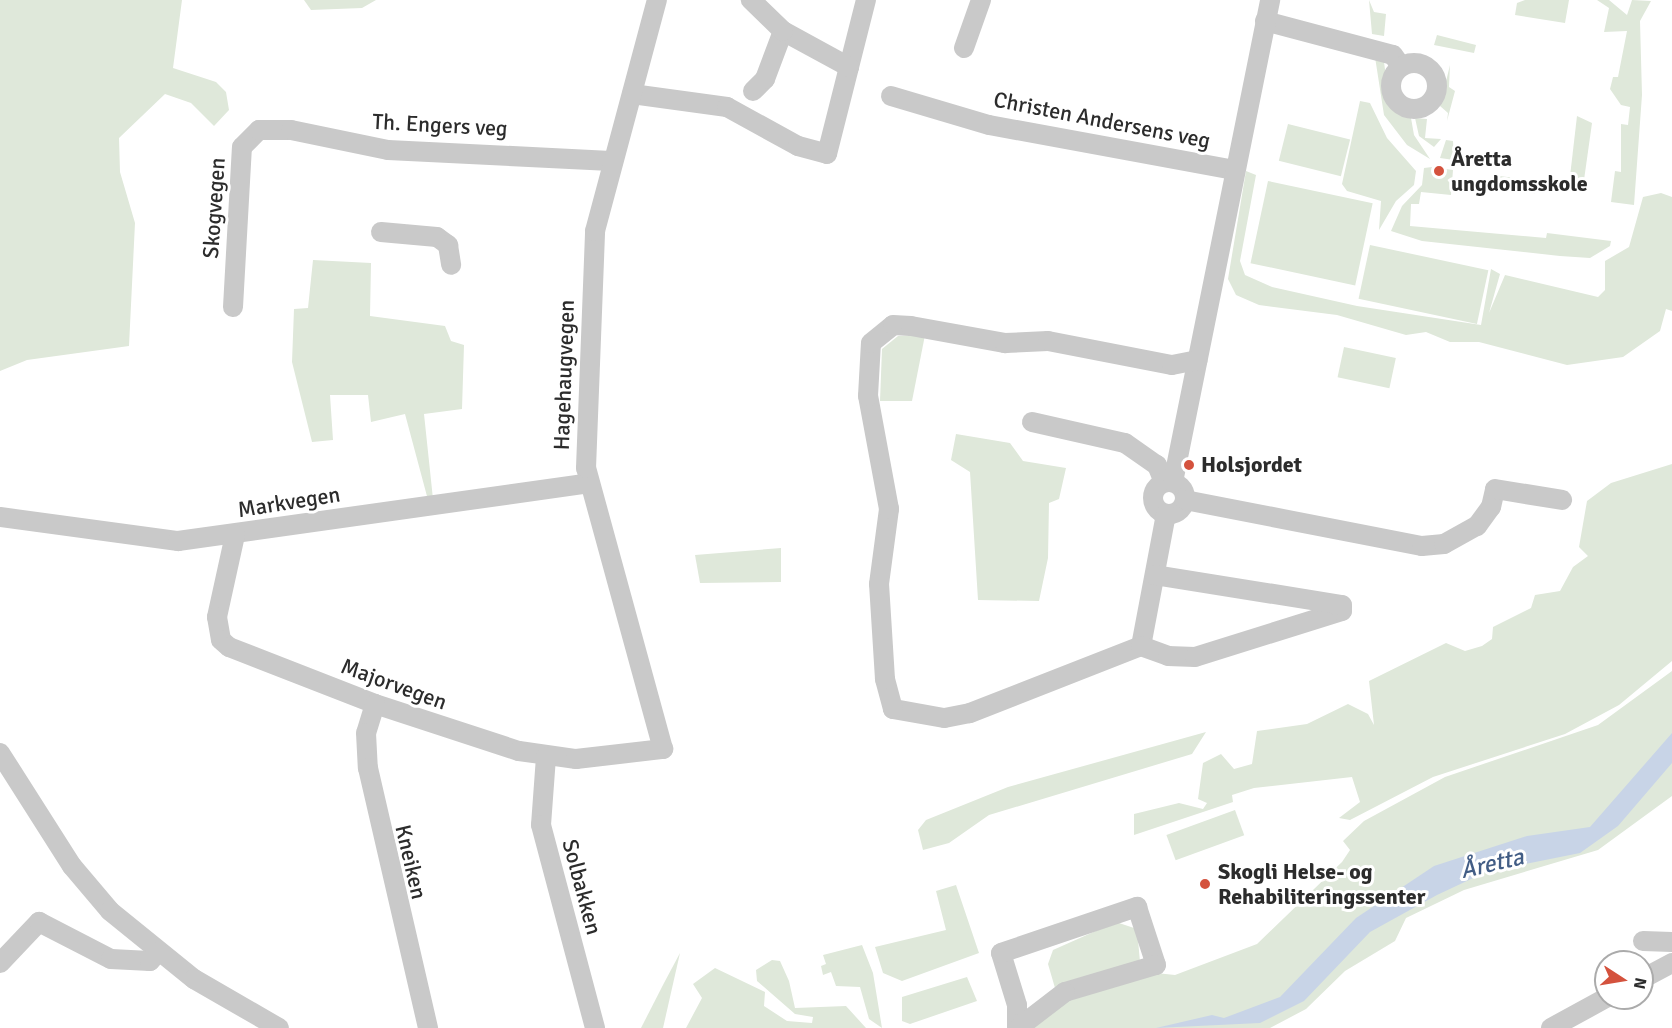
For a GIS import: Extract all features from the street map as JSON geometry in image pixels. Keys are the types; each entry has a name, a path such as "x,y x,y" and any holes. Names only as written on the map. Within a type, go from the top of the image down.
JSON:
{"street":[{"name":"Hagehaugvegen","path":"657,0 611,161 594,240 586,483 640,652 663,749"},
{"path":"751,0 783,31 849,67"},
{"path":"632,94 727,107 798,146 827,154 866,0"},
{"path":"964,48 981,0"},
{"path":"1166,514 1153,501 1155,489 1169,482 1192,386 1270,0"},
{"path":"1266,21 1393,55 1401,66"},
{"path":"753,91 765,79 783,31"},
{"name":"Christen Andersens veg","path":"891,96 989,125 1235,170"},
{"name":"Th. Engers veg","path":"268,127 388,150 611,161"},
{"name":"Skogvegen","path":"233,307 242,147 248,137 268,127"},
{"path":"381,232 437,237 448,245 451,265"},
{"path":"1155,574 1342,604 1342,611 1195,657 1168,656 1141,646 970,713 944,718 893,709 885,679 879,584 889,509 873,436 867,362 871,343 893,325 1005,343 1048,340 1172,365 1198,360"},
{"path":"1172,365 1192,386"},
{"path":"1032,422 1125,443 1157,465 1169,482 1181,487 1185,500"},
{"name":"Markvegen","path":"0,516 178,541 235,535 586,483"},
{"path":"1185,500 1422,546 1444,544 1477,525 1491,507 1495,489 1562,500"},
{"path":"1166,514 1176,513 1185,500"},
{"path":"1141,646 1166,514"},
{"name":"Majorvegen","path":"235,535 217,617 221,640 375,704 546,757 663,749"},
{"name":"Kneiken","path":"375,704 366,733 368,768 428,1028"},
{"path":"0,753 72,866 110,911 158,952 279,1028"},
{"name":"Solbakken","path":"546,757 541,825 595,1028"},
{"path":"1137,907 1155,965 1065,992 1017,1028 1017,1005 1001,953 1137,907"},
{"path":"0,963 39,922 111,959 150,962 158,952"},
{"path":"1643,941 1672,942"},
{"path":"1654,973 1670,966"},
{"path":"1556,1025 1594,1004"},
{"path":"1556,1025 1581,1028"}],"shaded area":[{"path":"0,0 182,0 173,68 216,82 226,92 229,110 214,126 191,103 165,94 119,138 120,172 135,223 129,346 27,360 0,371"},
{"path":"304,0 376,0 362,8 311,10"},
{"path":"1369,0 1374,12 1386,14 1384,36 1372,34"},
{"path":"1525,0 1569,0 1565,23 1515,15 1517,3"},
{"path":"1597,0 1609,0 1627,15 1632,0 1651,1 1640,21 1642,95 1634,205 1611,202 1615,171 1621,172 1621,124 1628,125 1630,107 1621,105 1610,89 1613,77 1618,77 1627,31 1604,32 1609,8"},
{"path":"1437,35 1476,45 1474,53 1434,45"},
{"path":"1375,57 1384,62 1390,106 1411,118 1414,135 1430,159 1407,145 1384,115"},
{"path":"1450,65 1449,87 1455,91 1447,121 1448,113 1440,106"},
{"path":"1360,101 1370,103 1387,138 1416,171 1414,185 1396,201 1379,230 1381,201 1347,191 1342,184"},
{"path":"1577,116 1592,123 1583,187 1569,185"},
{"path":"1415,118 1427,119 1425,138 1441,139 1434,147 1419,136"},
{"path":"1288,124 1350,139 1341,176 1279,161"},
{"path":"1446,140 1453,141 1454,160 1440,158"},
{"path":"1424,168 1453,170 1451,195 1421,192 1419,204 1411,204 1410,226 1546,238 1547,233 1611,241 1610,246 1590,258 1560,256 1422,241 1391,231 1402,206 1422,185"},
{"path":"1246,171 1256,175 1240,261 1245,275 1272,287 1357,306 1481,325 1491,269 1500,274 1489,313 1505,275 1598,297 1605,290 1605,261 1629,247 1643,197 1661,193 1672,197 1672,311 1666,309 1660,331 1623,357 1567,365 1479,342 1450,342 1426,332 1406,335 1337,315 1259,305 1236,295 1228,279"},
{"path":"1499,176 1537,181 1535,194 1497,189"},
{"path":"1268,181 1373,203 1355,285 1251,263"},
{"path":"1370,245 1488,270 1477,324 1359,299"},
{"path":"313,260 371,263 370,316 445,326 451,341 464,345 462,409 424,414 433,499 428,500 405,414 371,422 368,395 330,395 333,440 312,442 292,362 294,309 308,308"},
{"path":"925,335 912,401 880,401 882,349 898,336"},
{"path":"1344,347 1396,358 1389,388 1338,377"},
{"path":"956,434 1010,443 1023,461 1066,468 1059,499 1049,503 1048,558 1039,601 978,600 970,472 951,460"},
{"path":"1672,464 1672,661 1619,705 1565,734 1433,777 1350,820 1339,818 1360,802 1352,777 1254,788 1232,795 1233,802 1134,835 1134,814 1179,803 1203,809 1207,803 1198,799 1203,763 1221,754 1234,769 1252,764 1257,731 1307,724 1348,704 1368,714 1374,725 1369,681 1446,643 1465,651 1482,646 1492,639 1493,627 1531,608 1535,595 1560,591 1573,567 1588,556 1579,547 1587,501 1611,483"},
{"path":"781,548 781,582 700,583 695,555"},
{"path":"1672,671 1672,796 1598,850 1464,890 1406,918 1395,941 1345,971 1306,1009 1270,1028 1027,1028 1068,999 1156,973 1175,975 1257,944 1342,862 1350,850 1343,841 1364,821 1445,777 1598,725"},
{"path":"1206,732 1192,754 989,815 949,843 923,850 918,830 926,820 1008,787"},
{"path":"1235,810 1244,835 1176,860 1166,835"},
{"path":"956,885 979,953 902,981 883,973 875,947 946,930 936,891"},
{"path":"1116,922 1137,929 1140,962 1055,988 1048,964 1053,950"},
{"path":"862,945 873,973 882,1028 869,1019 860,987 836,986 831,972 823,975 821,966 826,964 823,955"},
{"path":"680,953 663,1028 641,1028 664,983"},
{"path":"772,960 780,961 789,981 795,1008 846,1006 866,1028 686,1028 702,998 693,984 715,968 765,992 764,1006 787,1021 812,1023 813,1017 795,1014 757,981 756,970"},
{"path":"967,977 977,1001 910,1024 902,1021 902,997"}],"water":[{"name":"Åretta","path":"1672,733 1672,763 1618,826 1580,853 1486,872 1437,895 1370,932 1304,1001 1260,1023 1156,1028 1212,1015 1224,1018 1280,997 1356,918 1434,866 1527,836 1590,827"}],"place":[{"name":"Åretta ungdomsskole","path":"1439,171"},
{"name":"Holsjordet","path":"1189,465"},
{"name":"Skogli Helse- og Rehabiliteringssenter","path":"1205,884"}]}
